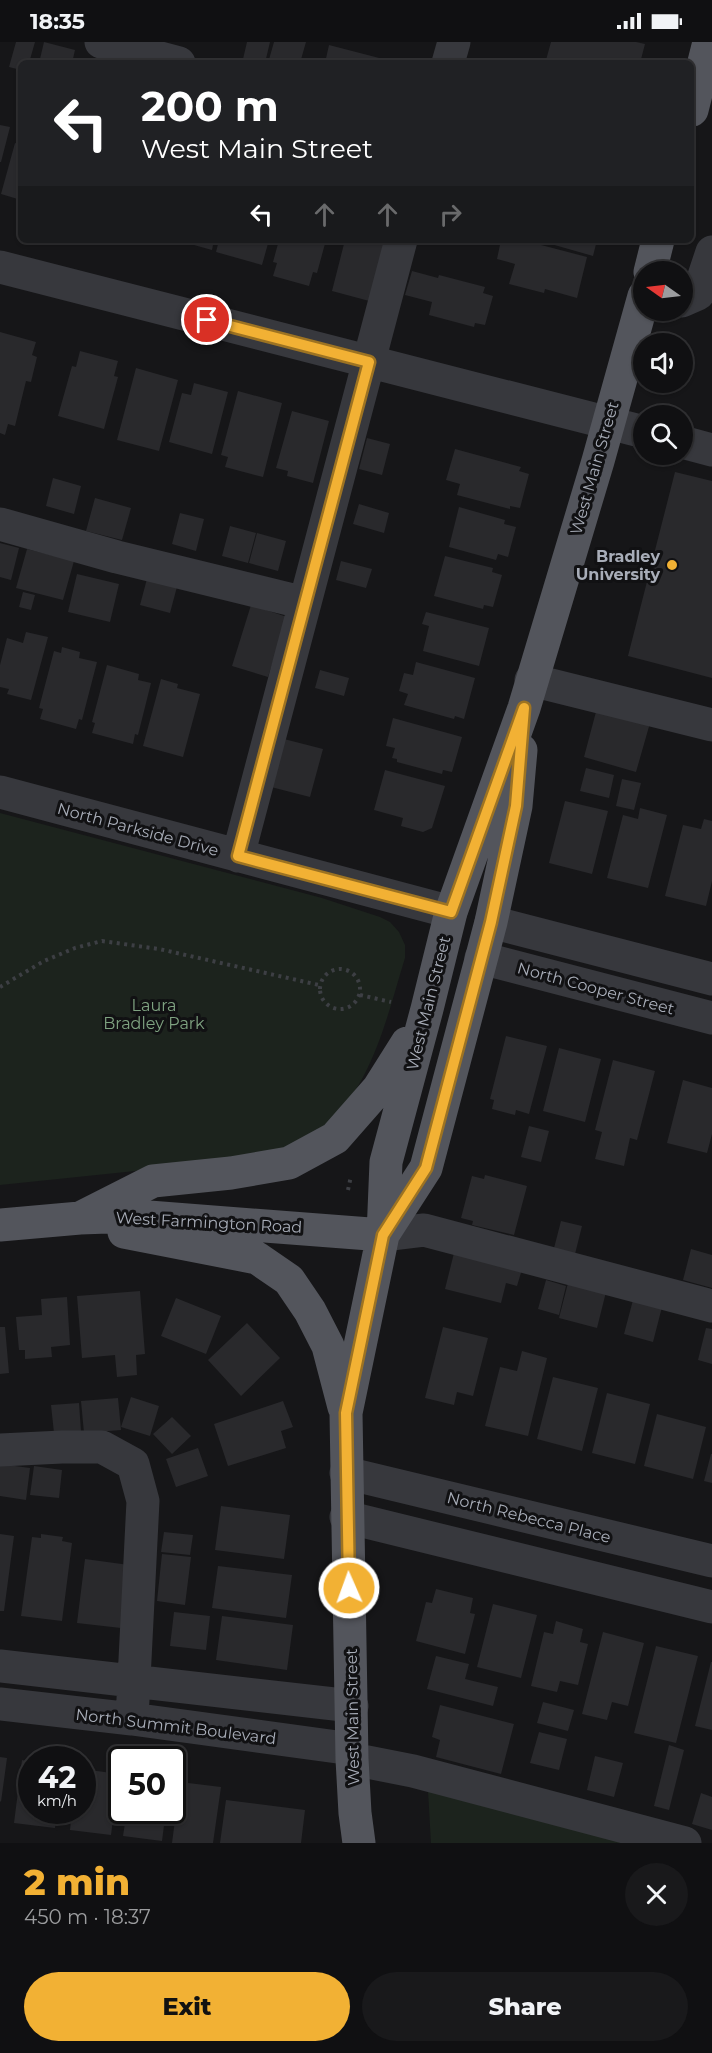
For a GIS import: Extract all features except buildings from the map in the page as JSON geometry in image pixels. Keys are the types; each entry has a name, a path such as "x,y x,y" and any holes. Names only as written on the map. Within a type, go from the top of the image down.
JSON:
{"main road":[{"path":"694,103 708,54"},
{"name":"West Main Street","path":"653,261 657,243"},
{"name":"West Main Street","path":"359,1843 352,1754 346,1517 346,1413 383,1235 386,1162 428,1009 451,912 528,694 637,321"},
{"name":"West Main Street","path":"383,1235 426,1168 491,922 516,806 528,694"},
{"path":"80,1218 153,1181 231,1173 289,1163 335,1138 378,1089 428,1009"},
{"name":"West Farmington Road","path":"0,1225 80,1218 170,1217 383,1235"},
{"path":"80,1218 107,1229 257,1258 289,1280 310,1311 328,1346 346,1413"}],"street":[{"path":"101,42 168,60"},
{"path":"449,60 454,42"},
{"path":"238,856 400,243"},
{"path":"693,296 698,294 712,252"},
{"path":"0,267 633,430"},
{"path":"693,445 712,450"},
{"path":"0,524 117,557 305,603"},
{"path":"528,694 712,726"},
{"name":"North Parkside Drive","path":"0,792 451,912"},
{"path":"491,922 712,979"},
{"name":"North Cooper Street","path":"481,958 712,1018"},
{"path":"383,1235 424,1230 712,1306"},
{"path":"0,1450 62,1446 102,1447 133,1464 143,1501 132,1719"},
{"name":"North Rebecca Place","path":"346,1473 712,1562"},
{"path":"346,1517 712,1606"},
{"path":"0,1666 352,1706"},
{"name":"North Summit Boulevard","path":"0,1704 132,1719 352,1754 685,1843"}],"path":[{"path":"0,987 44,961 75,948 102,941 159,949 319,985"},
{"path":"345,969 356,976 360,994 351,1006 338,1009 321,998 319,985 328,973 345,969"},
{"path":"360,994 391,1002"}],"green space":[{"name":"Laura Bradley Park","path":"0,813 322,898 390,922 399,932 405,945 405,958 376,1048 367,1069 343,1109 327,1126 304,1141 261,1158 0,1185"},
{"path":"428,1791 635,1843 431,1843"}],"place":[{"name":"Bradley University","path":"672,565"}],"route":[{"path":"207,320 369,362 238,856 451,912 524,708 516,806 491,922 426,1168 383,1235 346,1413 349,1588"}]}
